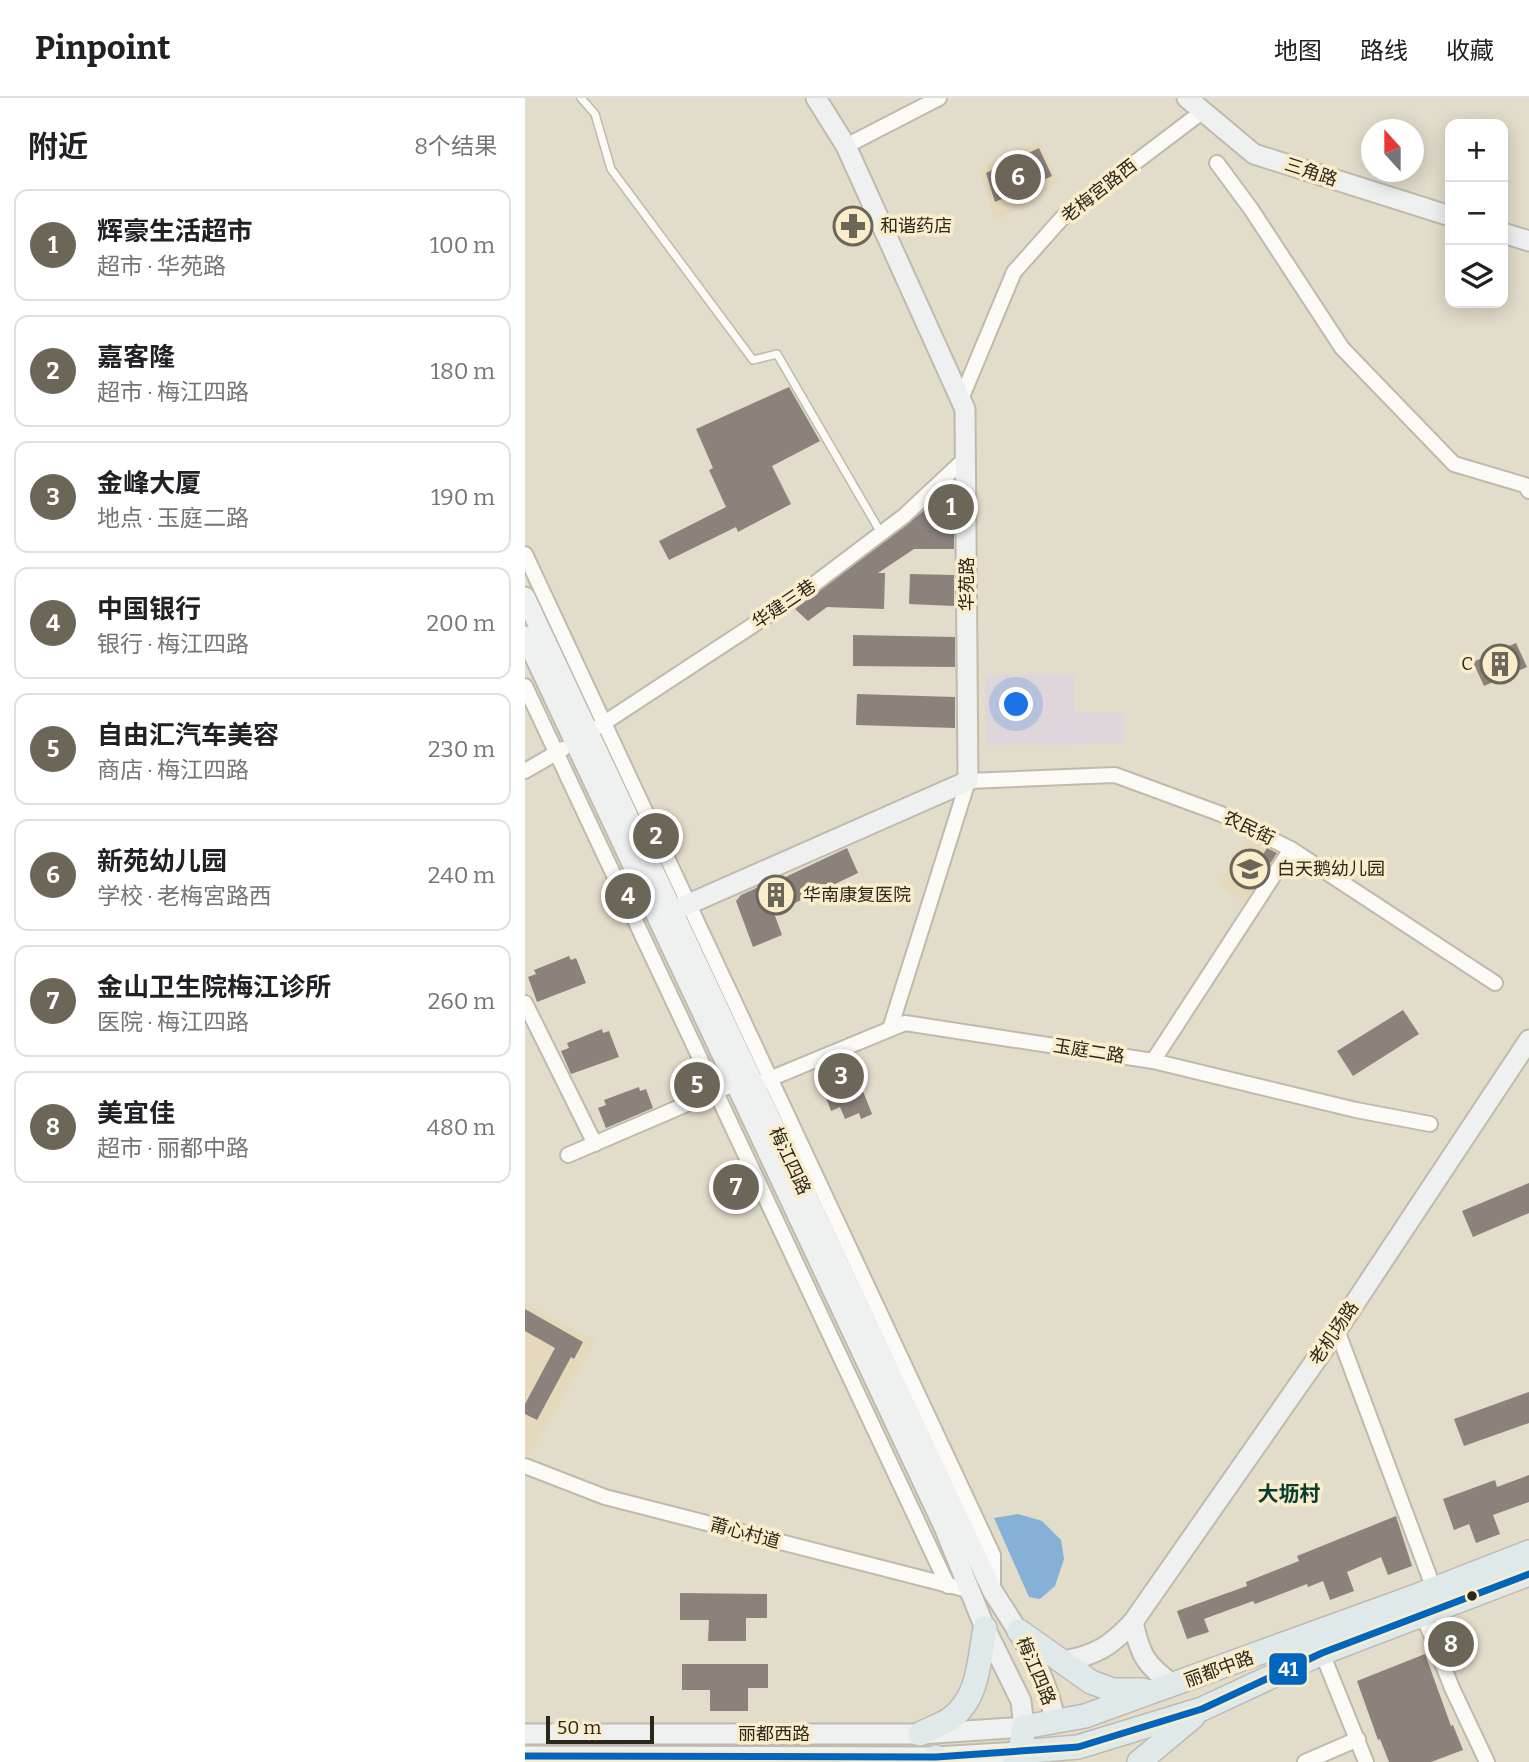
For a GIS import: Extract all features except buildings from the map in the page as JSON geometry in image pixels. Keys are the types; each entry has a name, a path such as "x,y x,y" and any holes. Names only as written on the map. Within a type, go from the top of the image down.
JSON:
{"main road":[{"name":"华苑路","path":"816,98 846,146 965,409 968,780"},
{"name":"三角路","path":"1187,98 1254,154 1445,214"},
{"path":"1508,235 1529,241"},
{"name":"梅江四路","path":"525,597 993,1592 1019,1631 1052,1699 1055,1722"},
{"name":"梅江四路","path":"525,636 944,1527 968,1590 1021,1701 1024,1727"},
{"path":"673,911 968,780"},
{"name":"老机场路","path":"1064,1661 1086,1657 1103,1649 1133,1622 1337,1330 1529,1040"},
{"name":"丽都中路","path":"1024,1727 1085,1716 1529,1552"},
{"name":"丽都中路","path":"1017,1757 1051,1756 1202,1709 1322,1653 1529,1574"},
{"path":"1133,1622 1138,1645 1149,1666 1174,1685"},
{"path":"919,1734 949,1720 963,1708 976,1678 985,1628"},
{"path":"1019,1631 1091,1682 1113,1690 1134,1691 1174,1685"},
{"path":"1139,1762 1202,1709"},
{"path":"1051,1756 1055,1722"},
{"path":"1017,1757 1024,1727"},
{"name":"丽都西路","path":"525,1734 919,1734 1024,1727"},
{"name":"丽都西路","path":"525,1756 940,1759 1017,1757"}],"street":[{"path":"846,146 939,98"},
{"name":"老梅宮路西","path":"961,399 1014,272 1062,218 1203,111"},
{"path":"1217,163 1251,209 1342,348 1454,464 1525,485 1529,491"},
{"name":"华建三巷","path":"525,771 589,733 805,591 904,516 966,458"},
{"path":"525,554 993,1555 993,1592"},
{"path":"525,686 948,1586"},
{"name":"农民街","path":"968,780 1115,775 1221,814 1291,849 1495,983"},
{"path":"890,1029 968,780"},
{"path":"1153,1061 1291,849"},
{"path":"525,1003 595,1144"},
{"name":"玉庭二路","path":"568,1156 905,1023 1153,1061 1356,1110 1430,1124"},
{"path":"1337,1330 1434,1589"},
{"name":"莆心村道","path":"525,1466 605,1497 968,1590"},
{"path":"1423,1615 1452,1688 1487,1762"},
{"path":"1322,1653 1366,1762"},
{"path":"1305,1762 1357,1739"}],"lane":[{"path":"582,98 595,114 611,169 753,360 777,354 881,533"}],"shaded area":[{"path":"1040,141 1059,184 996,221 979,169"},
{"path":"1075,674 1075,713 1123,712 1124,744 986,745 985,675"},
{"name":"白天鹅幼儿园","path":"1251,834 1281,853 1248,905 1218,885"},
{"path":"525,1304 595,1341 525,1463"}],"water":[{"path":"1018,1514 1042,1521 1061,1540 1064,1559 1055,1586 1040,1599 1029,1597 994,1518"}],"transit line":[{"name":"41","path":"525,1756 936,1757 1078,1747 1202,1709 1322,1653 1529,1574"}],"place":[{"name":"新苑幼儿园","path":"1018,177"},
{"name":"和谐药店","path":"853,226"},
{"name":"辉豪生活超市","path":"951,507"},
{"name":"C","path":"1500,664"},
{"name":"嘉客隆","path":"656,836"},
{"name":"白天鹅幼儿园","path":"1250,869"},
{"name":"华南康复医院","path":"776,895"},
{"name":"中国银行","path":"628,896"},
{"name":"金峰大厦","path":"841,1076"},
{"name":"自由汇汽车美容","path":"697,1085"},
{"name":"金山卫生院梅江诊所","path":"736,1187"},
{"name":"美宜佳","path":"1451,1644"}],"district":[{"name":"大坜村","path":"1289,1494"}]}
